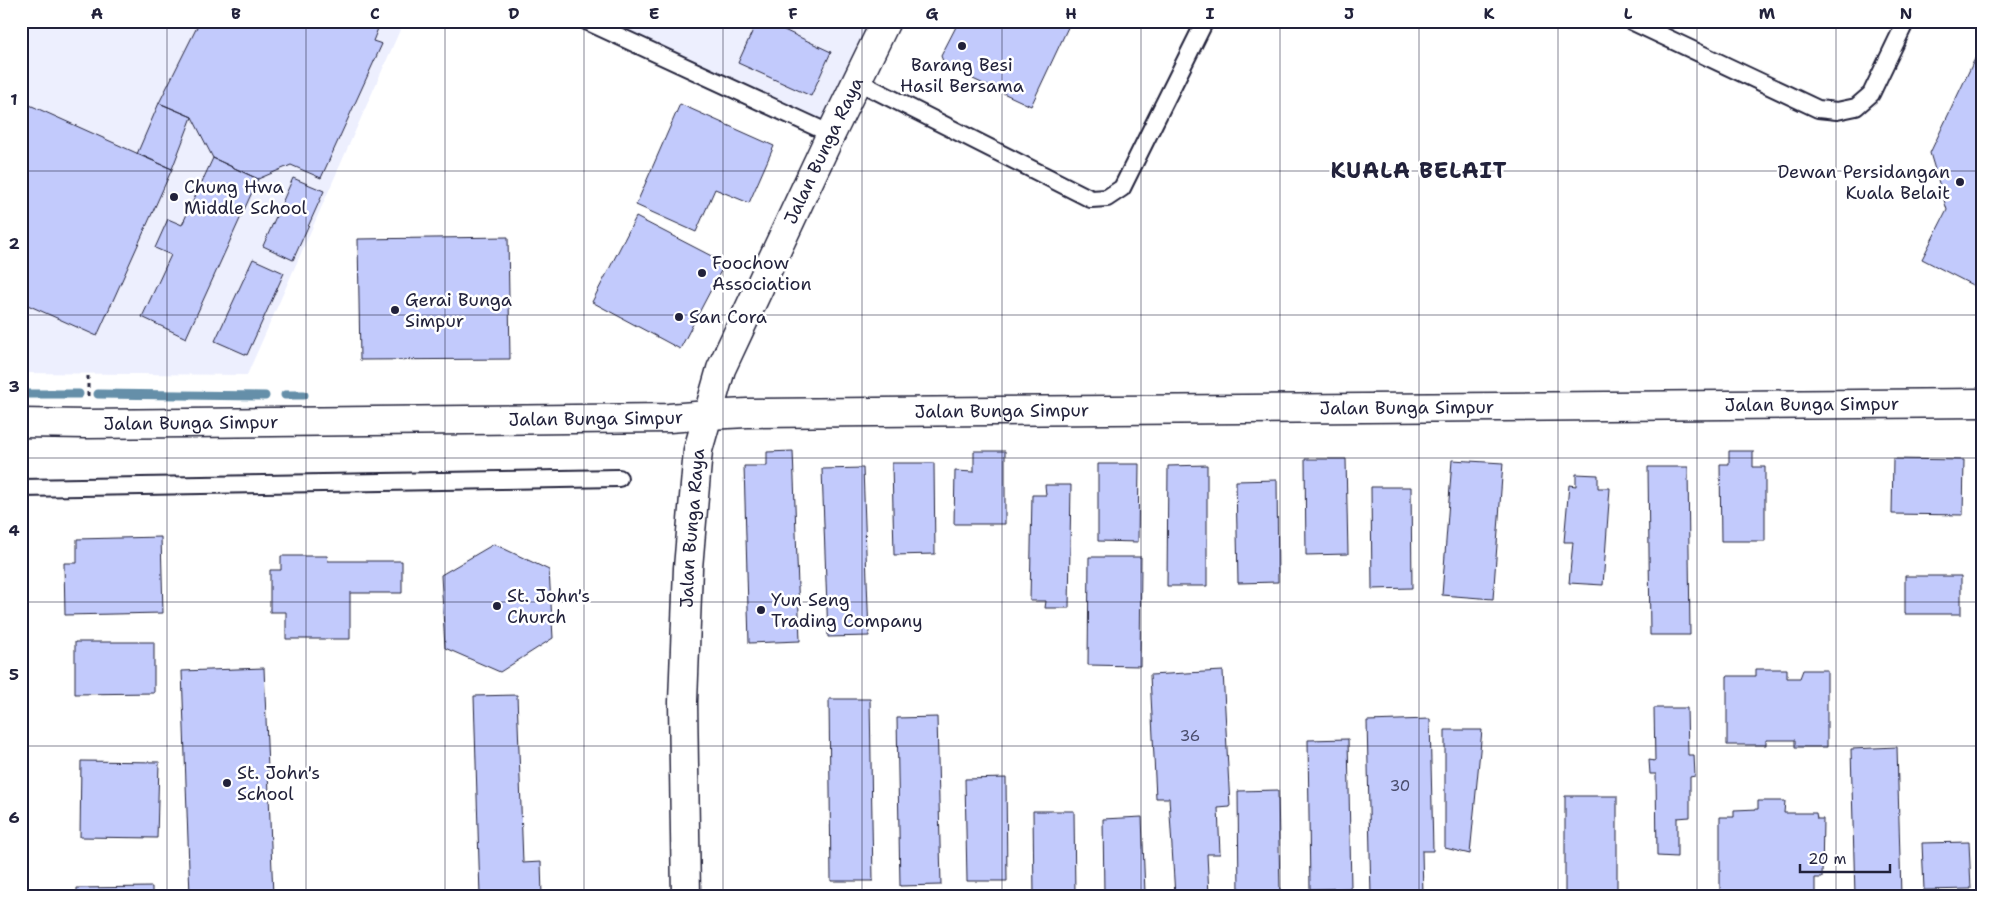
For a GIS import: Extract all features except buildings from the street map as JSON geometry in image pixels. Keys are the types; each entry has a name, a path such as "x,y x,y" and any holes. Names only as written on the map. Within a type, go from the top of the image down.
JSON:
{"street":[{"name":"Jalan Bunga Raya","path":"686,896 683,702 688,568 698,450 721,369 886,21"},
{"name":"Jalan Bunga Simpur","path":"21,423 87,424 669,418 757,413 1982,403"}],"lane":[{"path":"586,21 831,134"},
{"path":"857,81 1091,199 1106,198 1122,188 1205,21"},
{"path":"1631,21 1818,108 1837,111 1856,107 1871,94 1906,21"},
{"path":"21,488 619,478"}],"shaded area":[{"name":"Chung Hwa Middle School","path":"21,21 404,21 247,375 21,373"},
{"path":"594,21 888,21 831,134"}],"waterway":[{"path":"21,394 79,394"},
{"path":"98,394 265,396"},
{"path":"285,395 304,395"}],"place":[{"name":"Barang Besi Hasil Bersama","path":"962,46"},
{"name":"Dewan Persidangan Kuala Belait","path":"1960,182"},
{"name":"Chung Hwa Middle School","path":"174,197"},
{"name":"Foochow Association","path":"702,273"},
{"name":"Gerai Bunga Simpur","path":"395,310"},
{"name":"San Cora","path":"679,317"},
{"name":"St. John's Church","path":"497,606"},
{"name":"Yun Seng Trading Company","path":"761,610"},
{"name":"St. John's School","path":"227,783"}],"district":[{"name":"KUALA BELAIT","path":"1419,170"}]}
